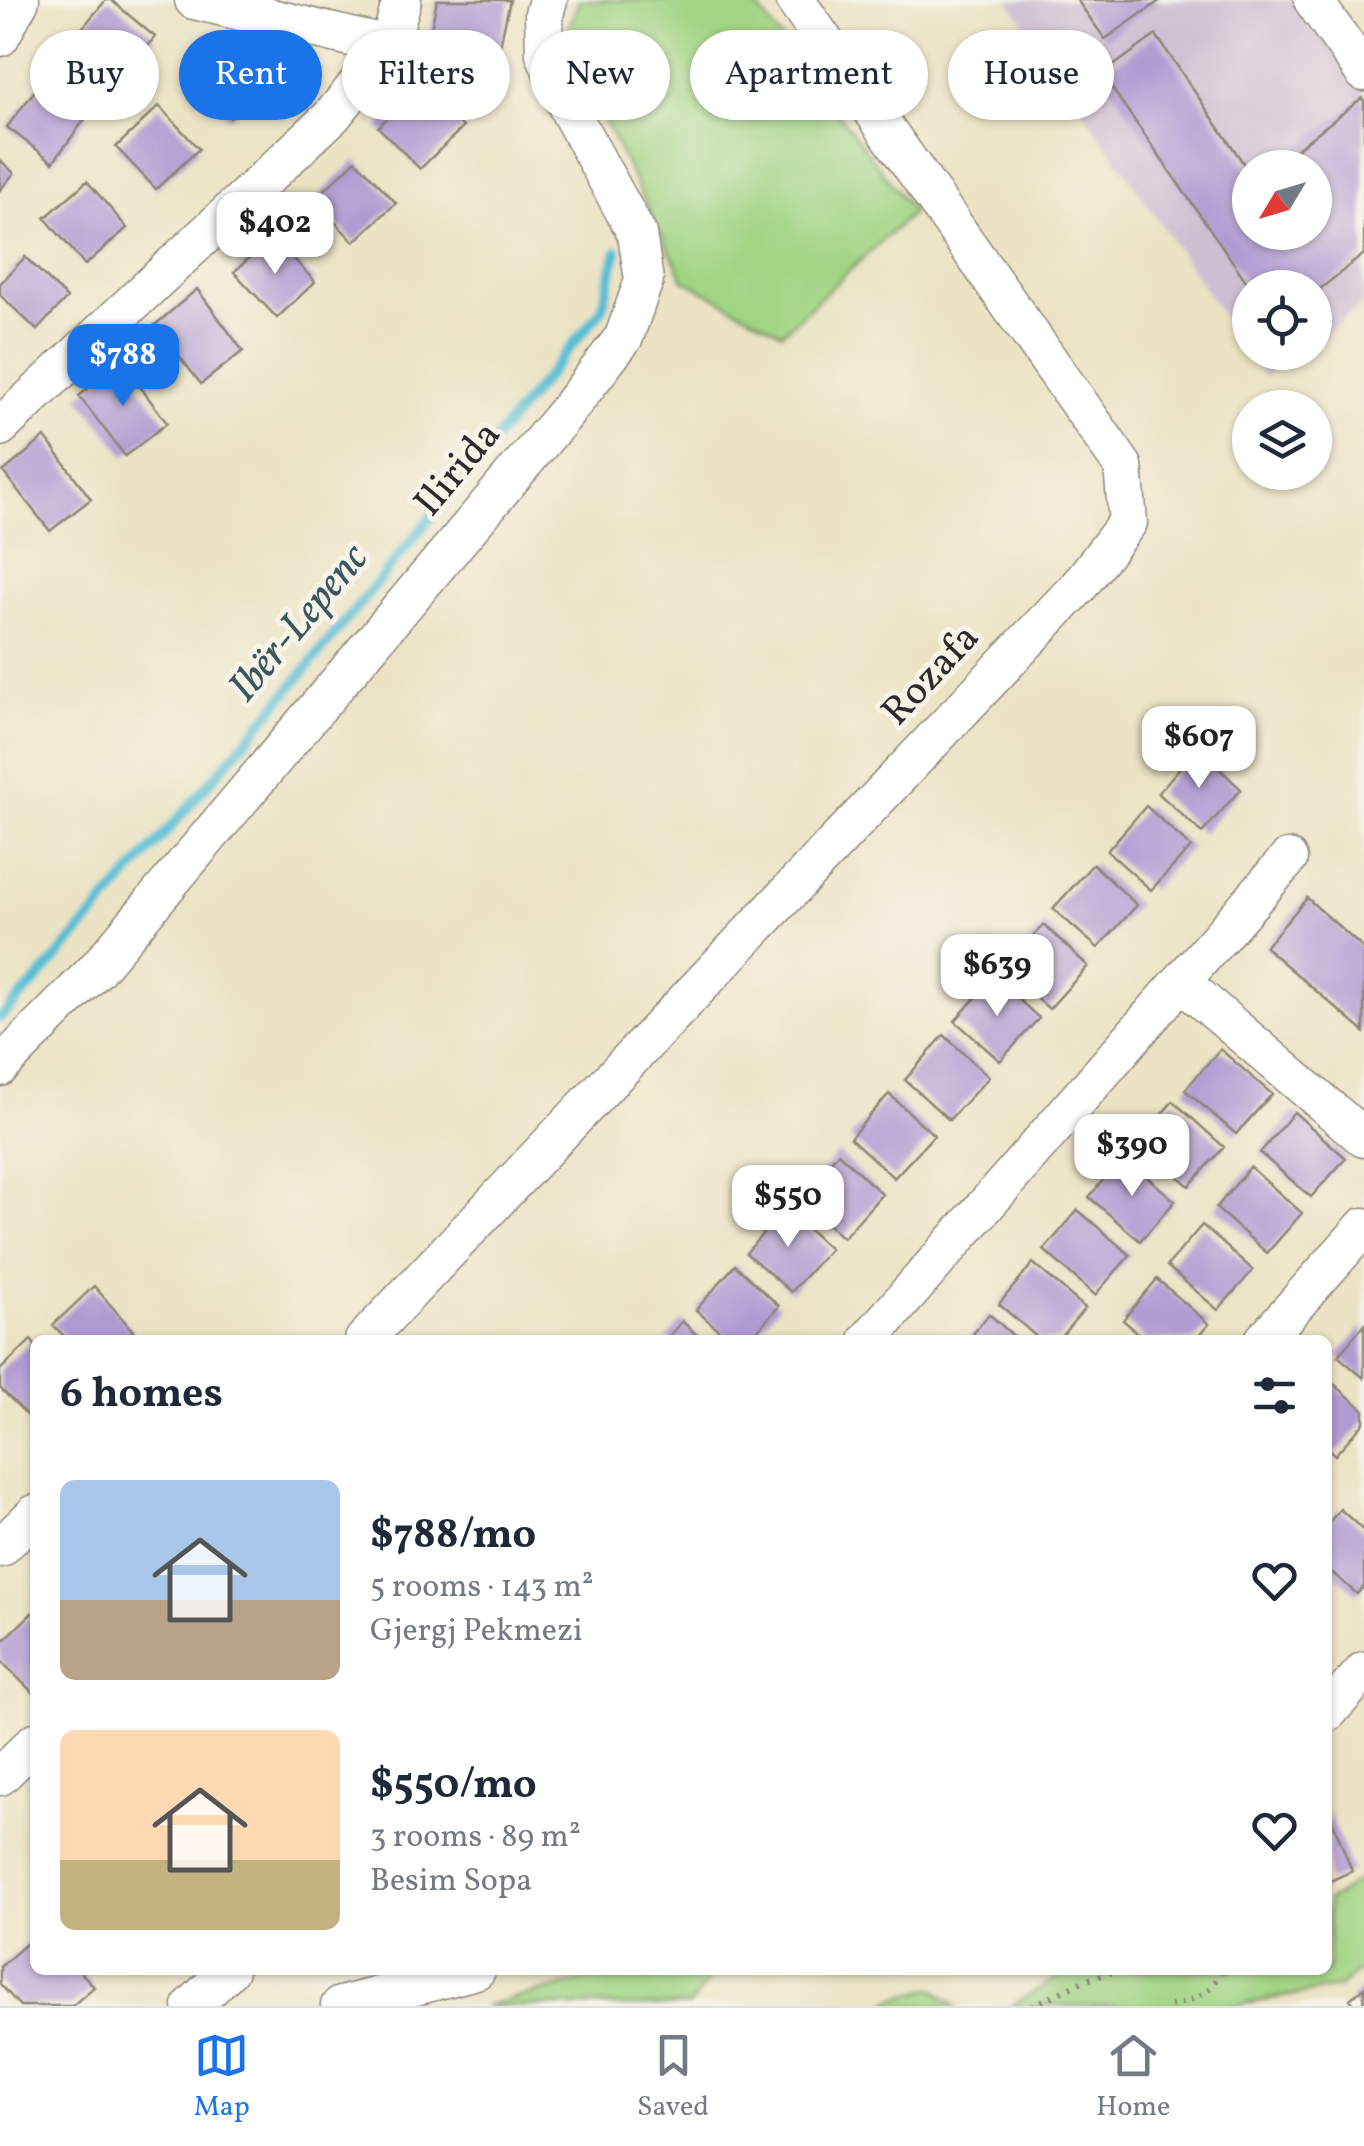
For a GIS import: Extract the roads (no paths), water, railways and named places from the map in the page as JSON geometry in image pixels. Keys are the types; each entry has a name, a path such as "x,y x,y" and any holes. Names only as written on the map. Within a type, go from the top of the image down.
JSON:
{"street":[{"path":"0,37 20,0"},
{"path":"194,0 342,35"},
{"path":"394,30 402,0"},
{"name":"Ilirida","path":"0,1067 96,970 564,415 624,336 644,280 637,234 568,108 545,54 544,14 548,0"},
{"name":"Rozafa","path":"369,1335 1078,587 1128,522 1122,466 795,0"},
{"path":"1313,0 1364,72"},
{"path":"0,427 342,104"},
{"path":"872,1335 1288,859"},
{"path":"1181,982 1364,1138"},
{"path":"1268,1335 1364,1227"},
{"path":"0,1548 30,1519"},
{"path":"1332,1707 1364,1671"},
{"path":"0,1776 30,1747"},
{"path":"192,2006 224,1975"},
{"path":"340,2006 375,1982 434,1975"}],"waterway":[{"name":"Ibër-Lepenc","path":"0,1018 36,982 270,713 602,309 617,251"}]}
